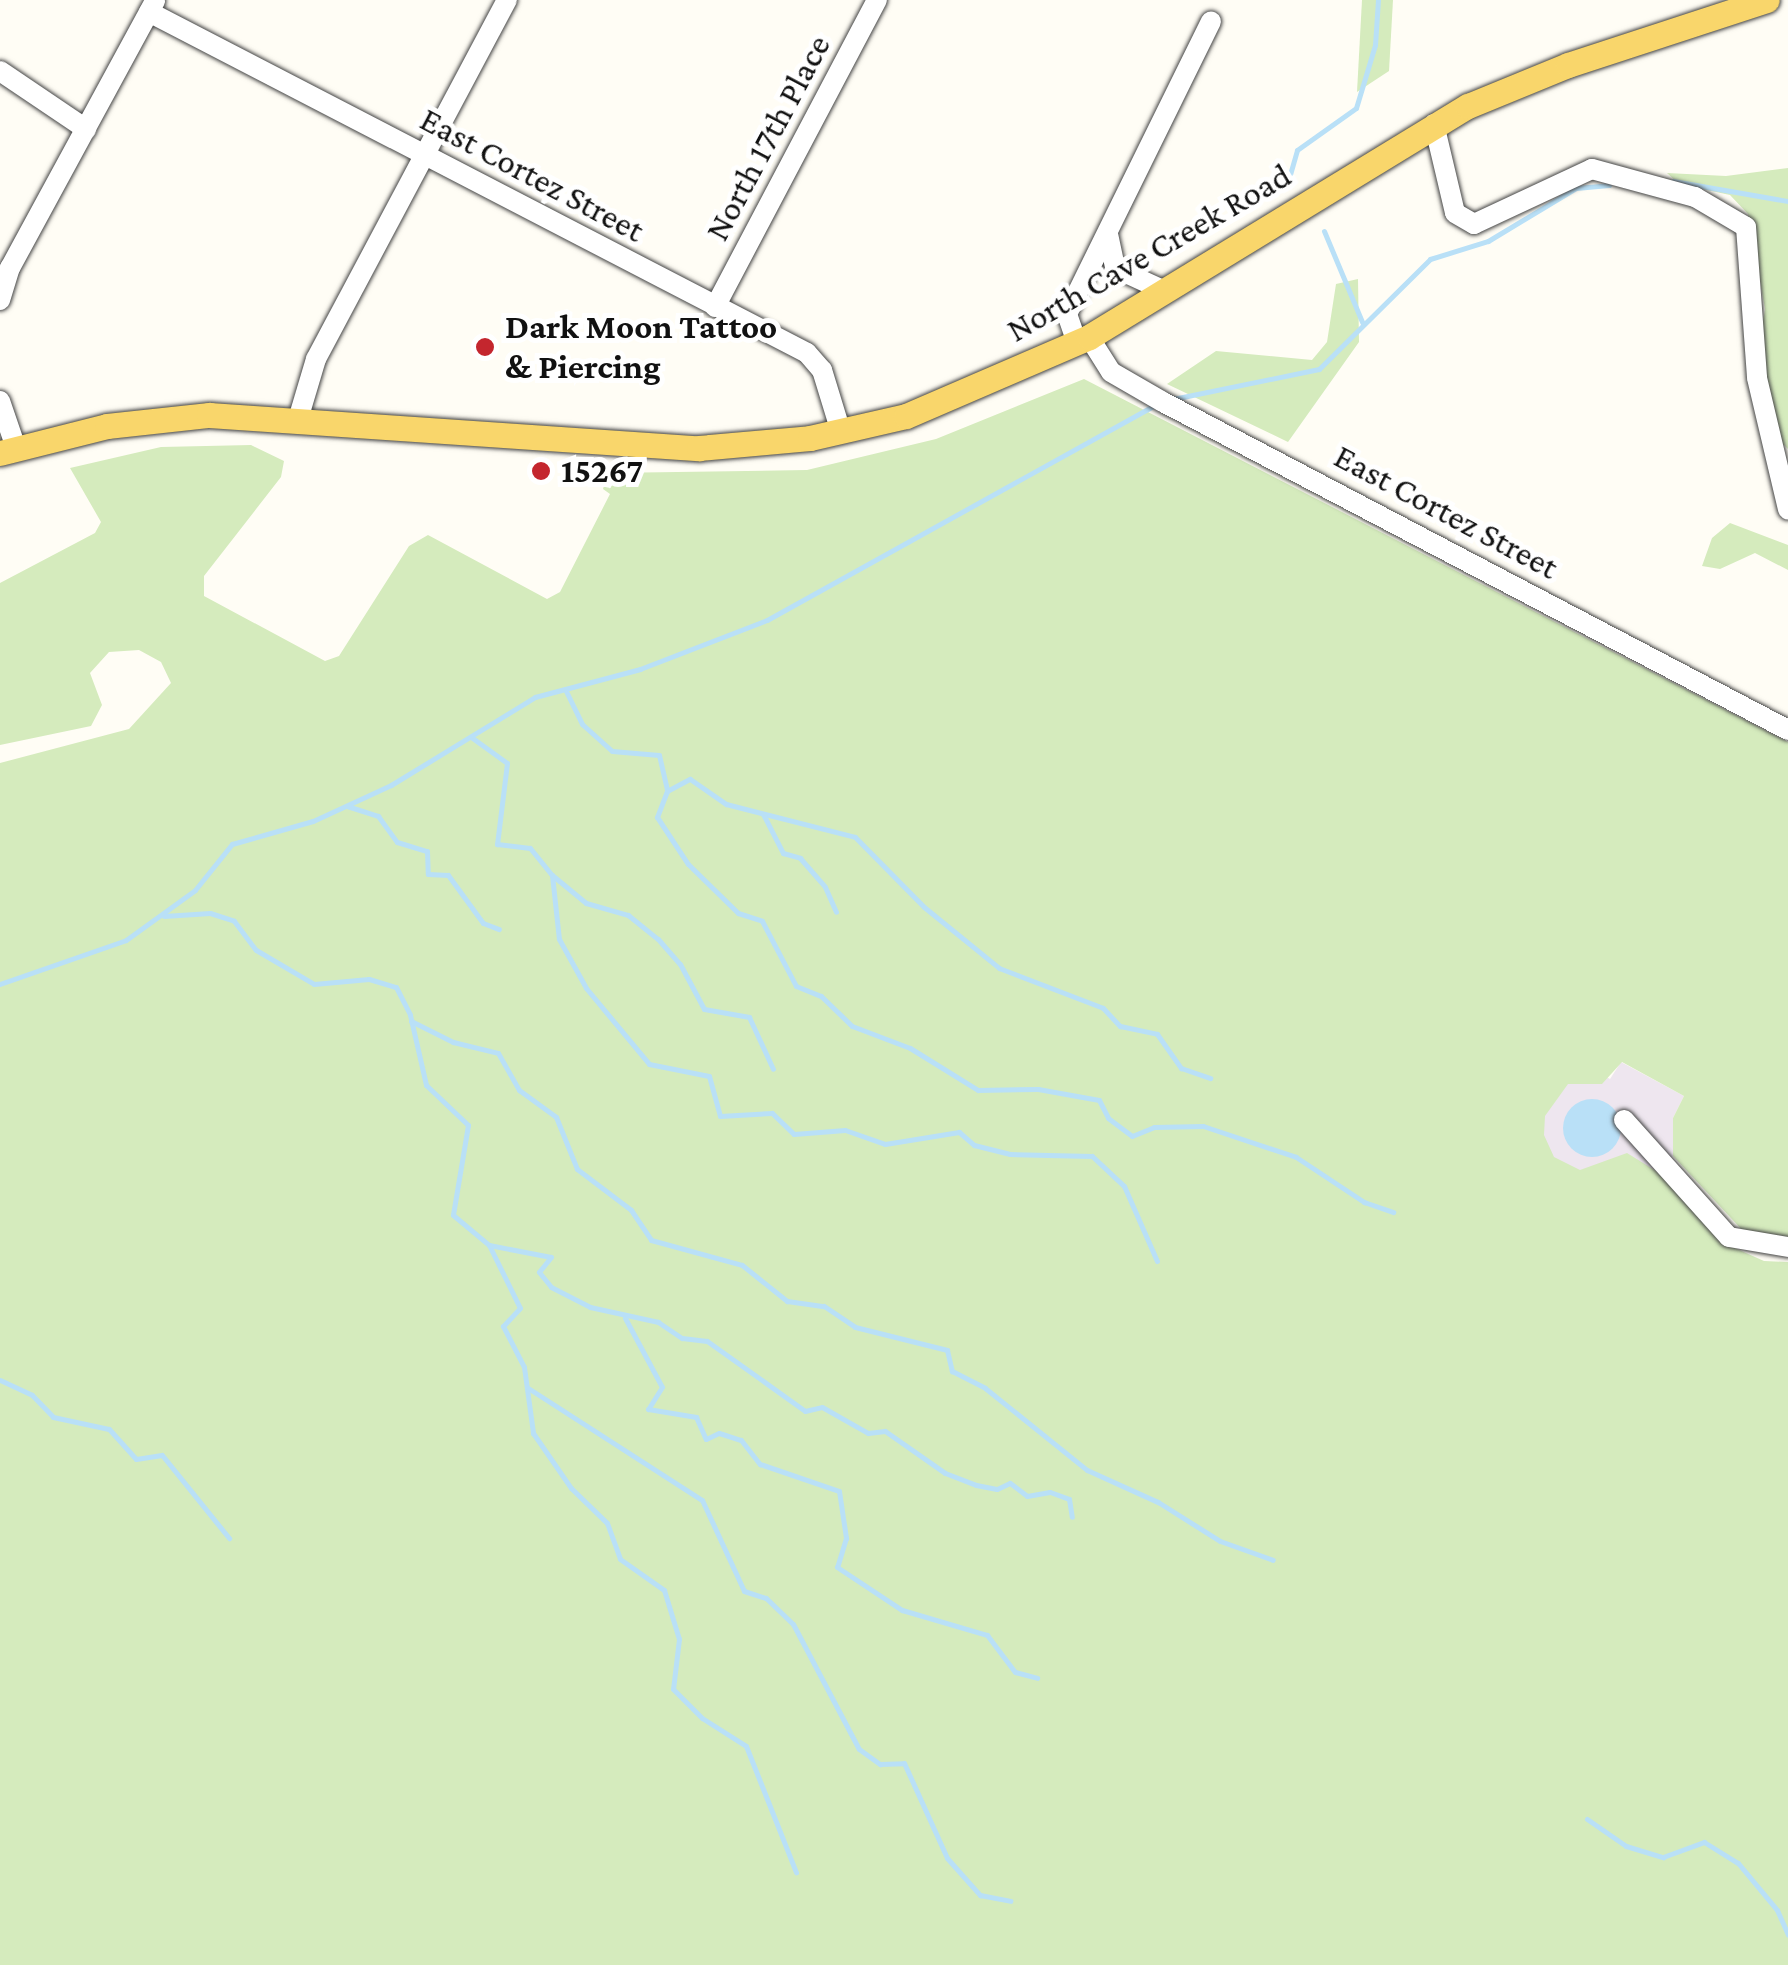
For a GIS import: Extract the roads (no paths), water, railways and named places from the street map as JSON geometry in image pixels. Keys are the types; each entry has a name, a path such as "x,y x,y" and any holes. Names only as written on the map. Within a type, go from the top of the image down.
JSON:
{"main road":[{"name":"North Cave Creek Road","path":"8,450 162,418 299,416 654,448 765,444 841,432 932,407 1083,340 1434,124 1554,70 1767,0"}],"street":[{"path":"299,416 316,359 507,0"},
{"name":"North 17th Place","path":"716,306 877,0"},
{"path":"0,300 10,268 153,6"},
{"name":"East Cortez Street","path":"153,6 424,155 814,360 841,432"},
{"path":"1083,340 1067,314 1108,232 1128,178 1210,21"},
{"path":"0,71 86,129"},
{"path":"1434,124 1455,213 1474,224 1592,169 1695,197 1746,226 1757,378 1788,509"},
{"path":"1108,232 1115,268 1165,291"},
{"name":"East Cortez Street","path":"1083,340 1111,372 1163,402 1788,730"},
{"path":"0,401 8,450"},
{"path":"1624,1120 1729,1237 1788,1248"}],"water":[{"path":"1592,1099 1613,1107 1621,1128 1613,1149 1592,1157 1571,1149 1563,1128 1571,1107"}],"waterway":[{"path":"1289,178 1297,150 1356,108 1375,45 1378,0"},
{"path":"1673,181 1788,201"},
{"path":"1173,399 1319,369 1430,259 1488,241 1576,188 1609,185"},
{"path":"1324,231 1362,322"},
{"path":"0,984 126,940 195,890 232,844 313,821 391,785 535,697 640,669 767,620 1153,406"},
{"path":"565,689 582,724 612,751 659,755 667,791 657,817 688,864 738,913 762,921 796,986 821,996 852,1026 910,1048 978,1090 1038,1089 1099,1100 1108,1118 1132,1136 1154,1127 1203,1126 1296,1157 1364,1202 1393,1212"},
{"path":"471,737 507,763 497,844 530,848 552,875 559,939 586,988 649,1064 709,1076 720,1116 772,1113 794,1134 845,1130 885,1144 959,1132 974,1145 1010,1154 1092,1156 1124,1186 1157,1261"},
{"path":"667,791 690,779 726,804 855,837 924,907 999,968 1103,1008 1120,1026 1157,1034 1181,1068 1210,1078"},
{"path":"347,806 378,816 397,842 427,851 428,874 448,875 483,923 499,929"},
{"path":"763,814 783,853 800,858 825,887 836,912"},
{"path":"552,875 586,903 628,915 658,939 680,964 704,1009 749,1017 773,1069"},
{"path":"164,916 210,913 234,921 256,950 314,984 369,979 396,987 410,1015 426,1085 468,1125 453,1215 489,1245 520,1308 503,1326 524,1367 533,1433 571,1488 607,1523 620,1559 664,1590 679,1639 673,1689 702,1718 746,1746 796,1872"},
{"path":"411,1021 453,1042 498,1053 519,1090 556,1117 577,1169 631,1210 651,1240 742,1265 787,1301 824,1306 855,1327 947,1350 952,1371 985,1388 1087,1470 1158,1502 1220,1541 1273,1560"},
{"path":"489,1245 551,1257 539,1272 551,1287 590,1307 658,1322 682,1338 707,1341 805,1411 822,1407 868,1433 885,1431 945,1473 976,1485 997,1489 1010,1483 1027,1496 1050,1492 1069,1499 1072,1517"},
{"path":"625,1318 662,1387 648,1409 696,1417 706,1439 719,1433 741,1440 760,1464 839,1491 846,1538 837,1567 902,1610 987,1635 1015,1672 1037,1678"},
{"path":"0,1380 32,1395 53,1417 109,1429 136,1459 162,1455 229,1538"},
{"path":"528,1388 702,1500 744,1591 766,1598 793,1624 859,1749 880,1764 904,1763 947,1858 980,1895 1010,1901"},
{"path":"1587,1819 1626,1846 1663,1857 1704,1842 1738,1863 1777,1910 1788,1935"}],"place":[{"name":"Dark Moon Tattoo & Piercing","path":"485,347"},
{"name":"15267","path":"541,471"}]}
